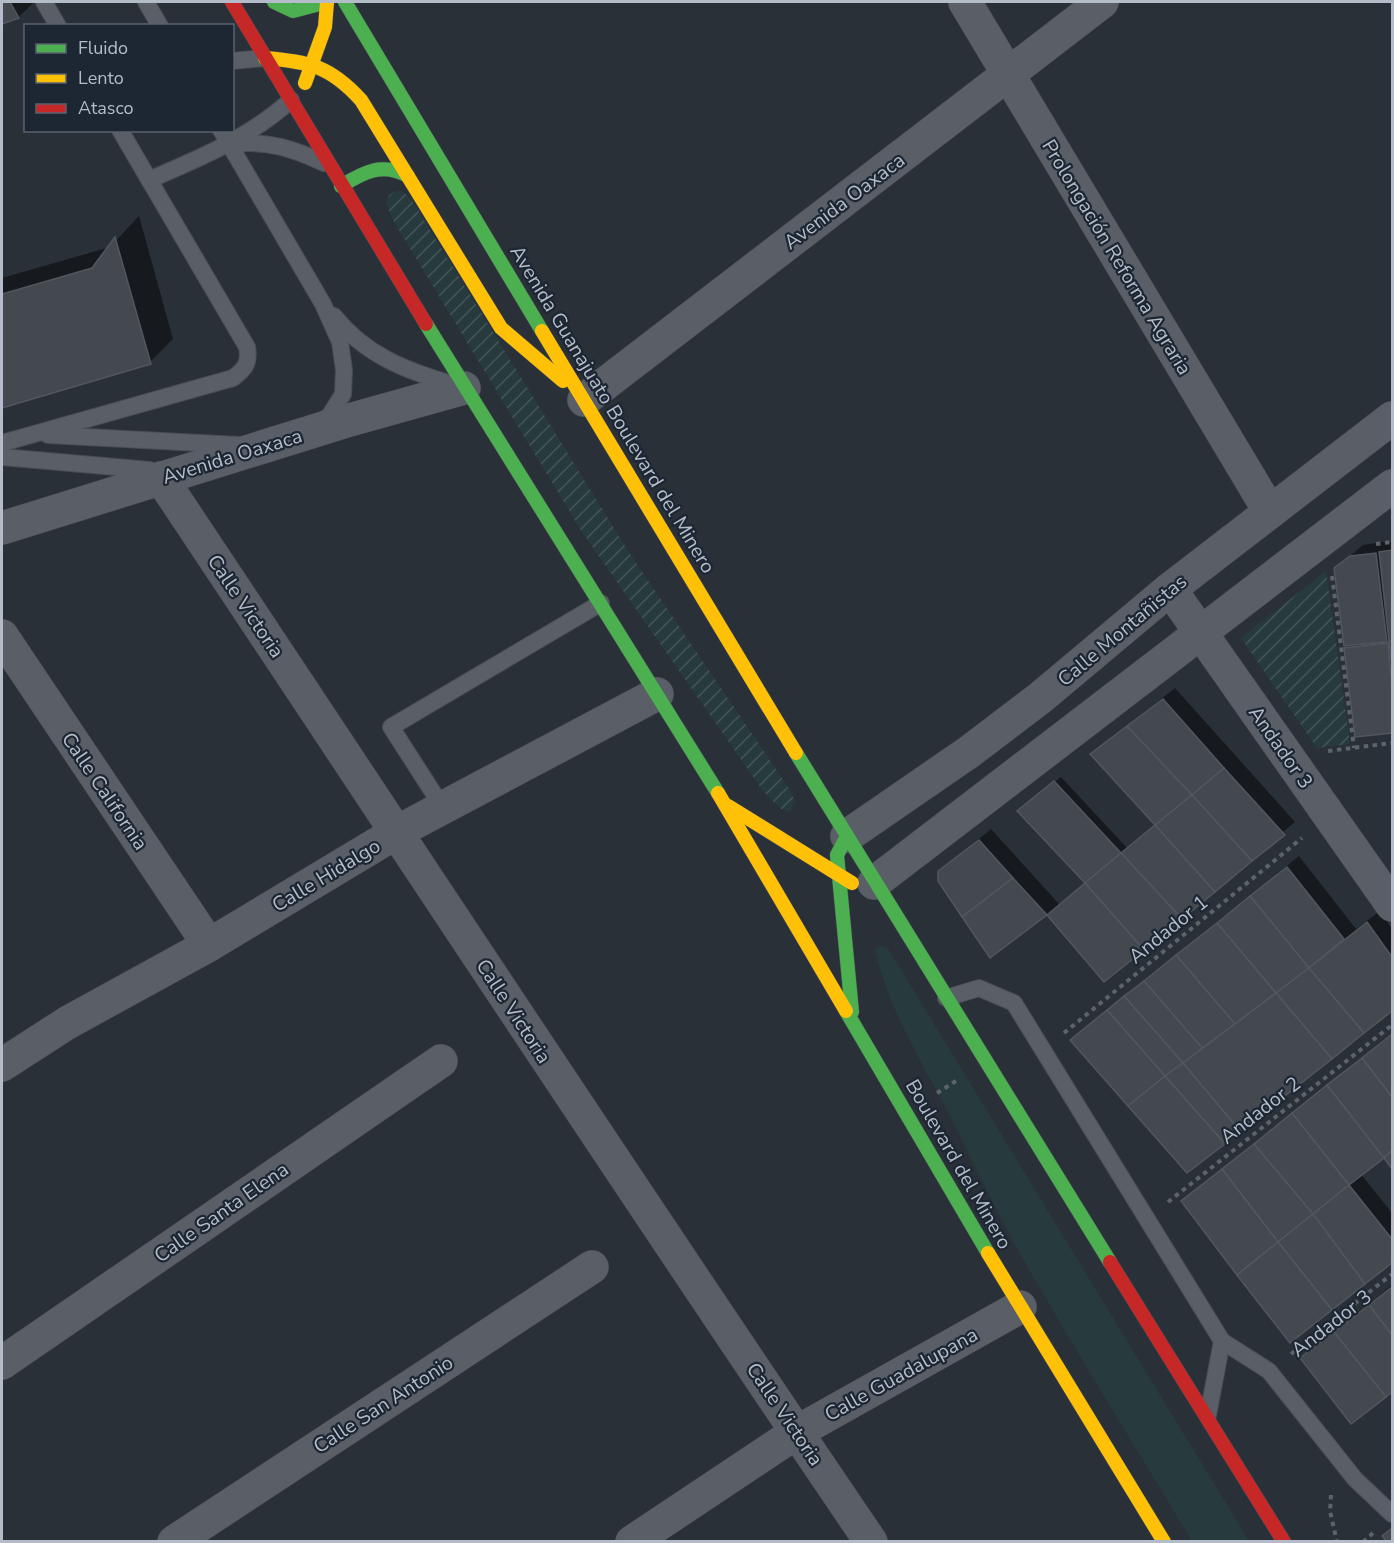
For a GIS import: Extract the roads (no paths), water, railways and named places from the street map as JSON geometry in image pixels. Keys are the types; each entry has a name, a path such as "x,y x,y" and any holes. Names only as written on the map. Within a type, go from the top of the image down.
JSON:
{"main road":[{"path":"232,2 464,388 602,603 724,803 838,877 855,884 874,883"},
{"path":"274,2 281,9 293,12 309,10 327,2 325,27 314,62 304,84 291,100"},
{"name":"Avenida Guanajuato Boulevard del Minero","path":"345,2 847,836"},
{"path":"265,58 314,62 343,79 361,100 501,328 585,400"},
{"path":"341,186 378,168 395,167 408,176"},
{"name":"Boulevard del Minero","path":"724,803 1020,1307 1164,1542"},
{"path":"847,836 837,855 853,1023"},
{"path":"847,836 1284,1542"}],"street":[{"name":"Prolongación Reforma Agraria","path":"965,2 1270,512"},
{"name":"Avenida Oaxaca","path":"585,400 1102,2"},
{"name":"Avenida Oaxaca","path":"2,528 308,433 464,388"},
{"name":"Calle Montañistas","path":"847,836 969,753 1040,698 1170,589 1392,418"},
{"name":"Calle Victoria","path":"161,478 397,832 528,1034 871,1542"},
{"path":"874,883 1392,486"},
{"name":"Andador 3","path":"1170,589 1392,905"},
{"name":"Calle California","path":"2,636 209,945"},
{"name":"Calle Hidalgo","path":"2,1065 67,1023 209,945 397,832 657,694"},
{"name":"Calle Santa Elena","path":"2,1364 441,1061"},
{"name":"Calle San Antonio","path":"174,1542 592,1268"},
{"name":"Calle Guadalupana","path":"632,1542 797,1432 1020,1307"}],"lane":[{"path":"44,2 57,24"},
{"path":"146,2 159,24"},
{"path":"234,61 265,58"},
{"path":"149,180 226,138 267,120 291,100"},
{"path":"2,442 233,378 244,369 249,358 247,347 121,132"},
{"path":"226,138 274,144 297,150 329,165"},
{"path":"226,138 323,304 340,342 344,370 343,394 330,415 308,433"},
{"path":"323,304 345,330 380,358 408,371 464,388"},
{"path":"33,434 266,446"},
{"path":"2,457 150,470 161,478"},
{"path":"443,808 391,727 602,603"},
{"path":"946,998 979,988 1014,1003 1222,1341 1269,1371 1355,1479 1392,1514"},
{"path":"1208,1419 1222,1341"}]}
